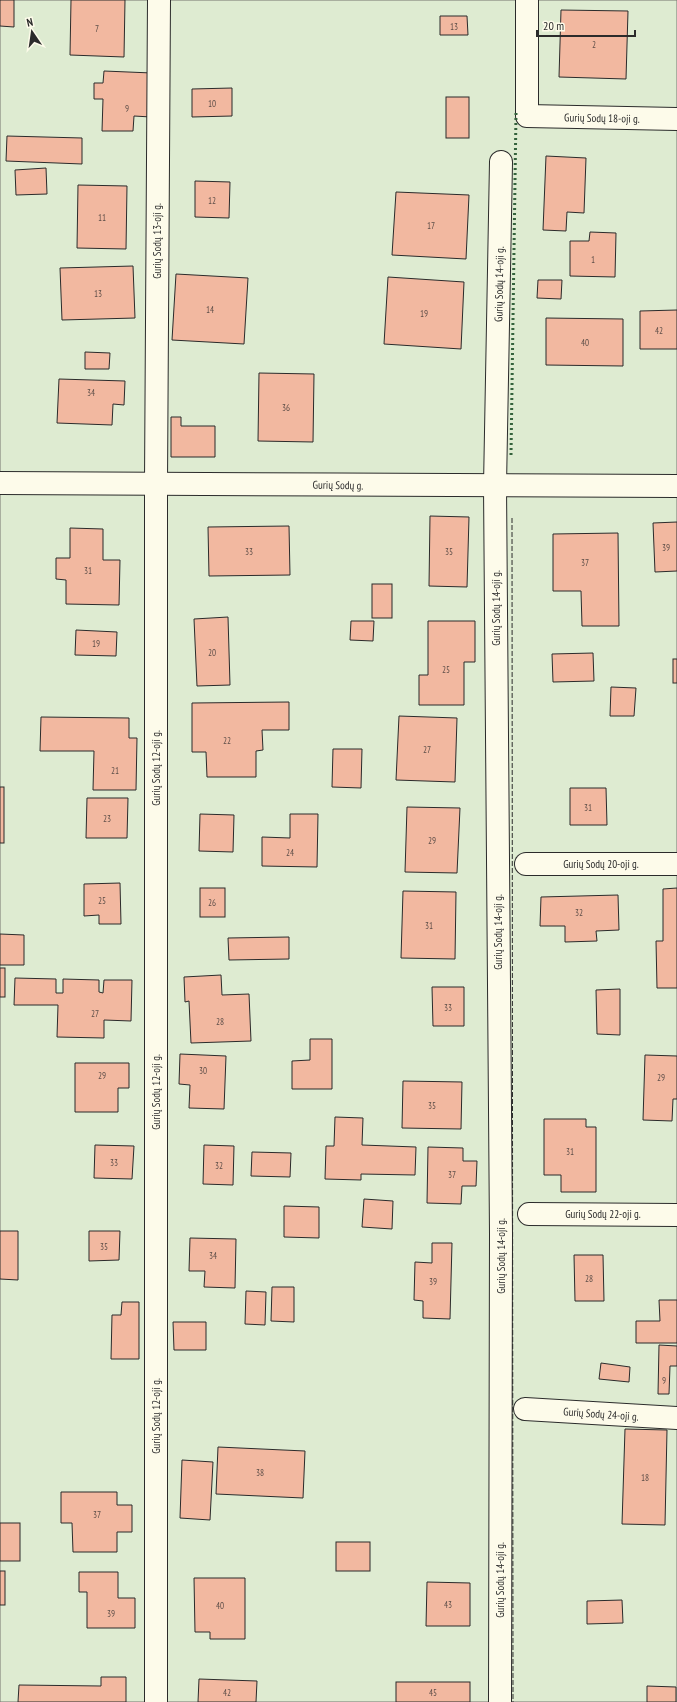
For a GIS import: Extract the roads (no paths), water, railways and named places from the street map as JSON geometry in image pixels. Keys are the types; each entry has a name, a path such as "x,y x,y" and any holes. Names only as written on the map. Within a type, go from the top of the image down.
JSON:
{"street":[{"name":"Gurių Sodų 13-oji g.","path":"156,482 159,0"},
{"name":"Gurių Sodų 18-oji g.","path":"527,0 527,116 677,119"},
{"name":"Gurių Sodų 14-oji g.","path":"500,1702 501,1233 495,486 501,162"},
{"name":"Gurių Sodų g.","path":"0,483 156,482 495,486 677,486"},
{"name":"Gurių Sodų 12-oji g.","path":"156,482 156,1702"},
{"name":"Gurių Sodų 20-oji g.","path":"526,864 677,864"},
{"name":"Gurių Sodų 22-oji g.","path":"529,1214 677,1215"},
{"name":"Gurių Sodų 24-oji g.","path":"525,1409 677,1418"}]}
